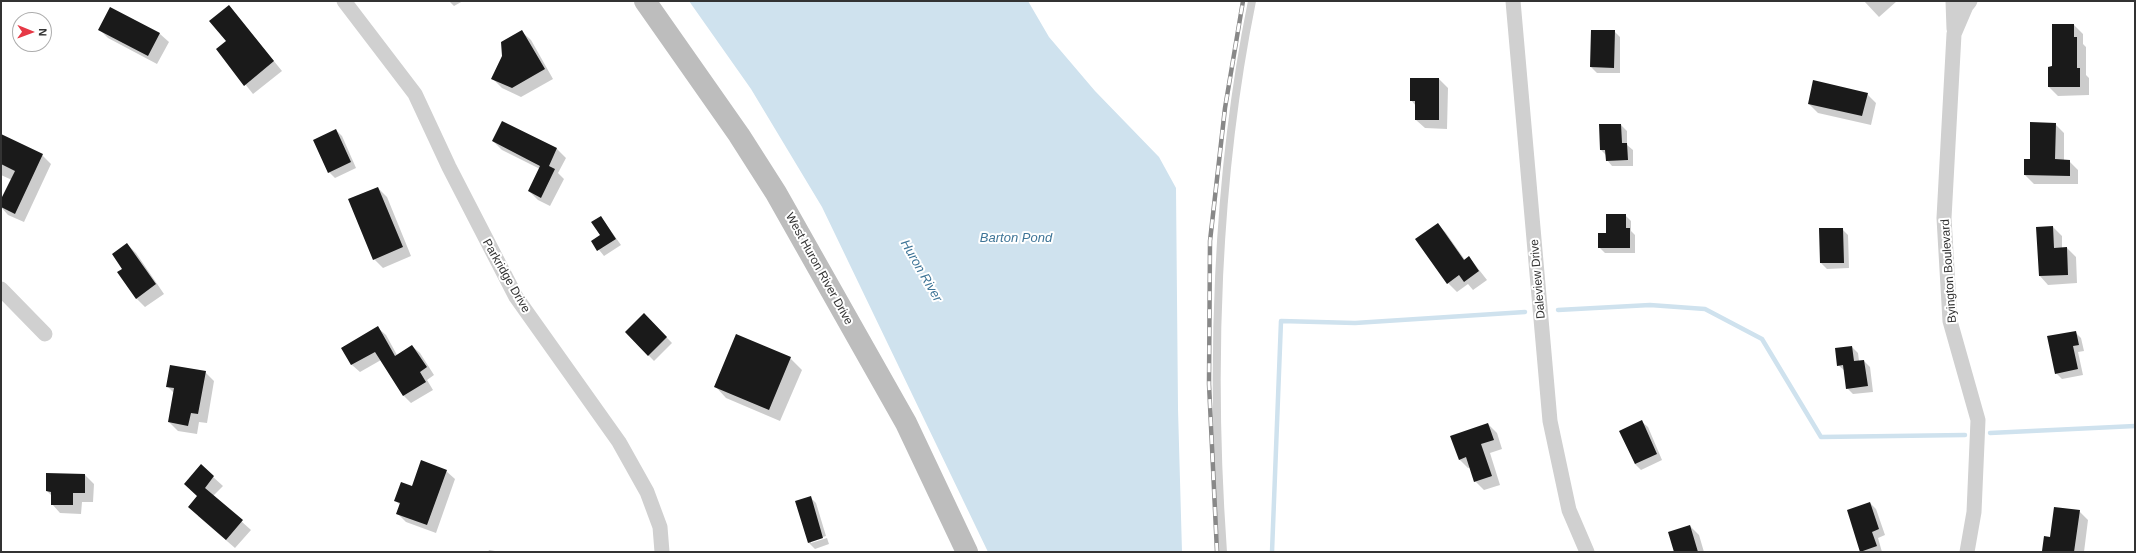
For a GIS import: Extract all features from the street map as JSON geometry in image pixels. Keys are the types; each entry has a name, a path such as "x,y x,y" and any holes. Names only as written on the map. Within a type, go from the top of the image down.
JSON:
{"street":[{"name":"Parkridge Drive","path":"344,1 415,94 449,168 516,297 619,442 647,492 660,527 662,552"},
{"name":"West Huron River Drive","path":"645,1 739,134 776,193 906,423 967,552"},
{"name":"Daleview Drive","path":"1513,1 1550,421 1569,510 1587,552"},
{"name":"Byington Boulevard","path":"1953,1 1954,34 1944,218 1950,321 1978,420 1974,512 1967,552"},
{"name":"Byington Boulevard","path":"1954,34 1970,1"},
{"path":"1,289 45,334"}],"lane":[{"path":"1223,552 1217,421 1222,212 1236,105 1252,1"}],"water":[{"name":"Barton Pond","path":"689,1 1028,1 1049,37 1095,91 1159,157 1176,188 1178,409 1182,552 988,552 822,207 751,89"}],"building":[{"path":"229,5 274,61 244,86 216,49 226,41 209,21"},
{"path":"110,7 160,33 148,56 98,30"},
{"path":"2052,24 2074,24 2074,37 2077,37 2077,68 2080,68 2080,87 2048,87 2048,67 2052,66"},
{"path":"522,30 545,69 512,88 491,79 502,56 501,42"},
{"path":"1591,30 1615,30 1614,68 1590,67"},
{"path":"1410,78 1439,78 1439,120 1415,120 1415,101 1410,101"},
{"path":"1813,80 1868,93 1862,116 1808,104"},
{"path":"502,121 557,148 549,166 555,169 541,198 528,191 540,166 492,141"},
{"path":"2030,122 2056,123 2055,159 2070,160 2070,176 2024,175 2024,159 2030,159"},
{"path":"1599,124 1621,124 1622,143 1627,143 1628,160 1606,161 1605,150 1600,150"},
{"path":"336,129 351,162 328,173 313,140"},
{"path":"1,134 43,154 15,214 1,207 1,199 15,171 1,164"},
{"path":"378,187 403,247 373,260 348,199"},
{"path":"1606,214 1626,214 1626,228 1630,228 1630,248 1598,248 1598,233 1606,233"},
{"path":"601,216 616,239 597,251 591,241 600,235 591,222"},
{"path":"1438,223 1464,260 1469,256 1479,271 1464,282 1459,275 1447,284 1415,239"},
{"path":"2053,226 2054,248 2067,247 2068,275 2039,276 2036,227"},
{"path":"1819,228 1843,228 1844,263 1820,263"},
{"path":"127,243 156,284 136,299 117,272 122,269 112,254"},
{"path":"644,313 667,337 648,356 625,332"},
{"path":"378,326 395,356 412,345 427,367 420,372 426,382 403,396 375,352 351,365 341,348"},
{"path":"2076,331 2079,345 2073,346 2078,369 2055,374 2047,336"},
{"path":"736,334 791,357 769,410 714,387"},
{"path":"1852,346 1854,361 1864,360 1868,386 1846,389 1843,365 1837,366 1835,348"},
{"path":"170,365 206,371 198,414 191,413 188,426 168,422 174,388 166,387"},
{"path":"1642,420 1657,454 1635,464 1619,431"},
{"path":"1488,423 1494,440 1481,444 1492,476 1474,482 1466,457 1459,460 1450,436"},
{"path":"421,460 447,470 427,525 396,514 400,503 394,501 401,482 412,486"},
{"path":"201,464 214,476 205,488 243,520 226,540 188,507 197,496 184,484"},
{"path":"46,473 85,474 85,493 73,493 73,505 51,505 51,492 46,491"},
{"path":"811,496 823,538 808,543 795,501"},
{"path":"1870,502 1879,529 1872,532 1877,546 1860,552 1847,510"},
{"path":"2054,507 2080,510 2074,552 2042,551 2044,536 2050,537"},
{"path":"1690,525 1698,552 1674,552 1668,532"}],"waterway":[{"path":"1558,310 1650,305 1705,309 1762,339 1821,437 1965,435"},
{"path":"1272,552 1281,321 1355,323 1525,312"},
{"path":"1990,433 2135,426"}],"railway":[{"path":"1217,552 1209,384 1210,241 1225,108 1243,1"}],"water label":[{"name":"Huron River","path":"921,271"}]}
